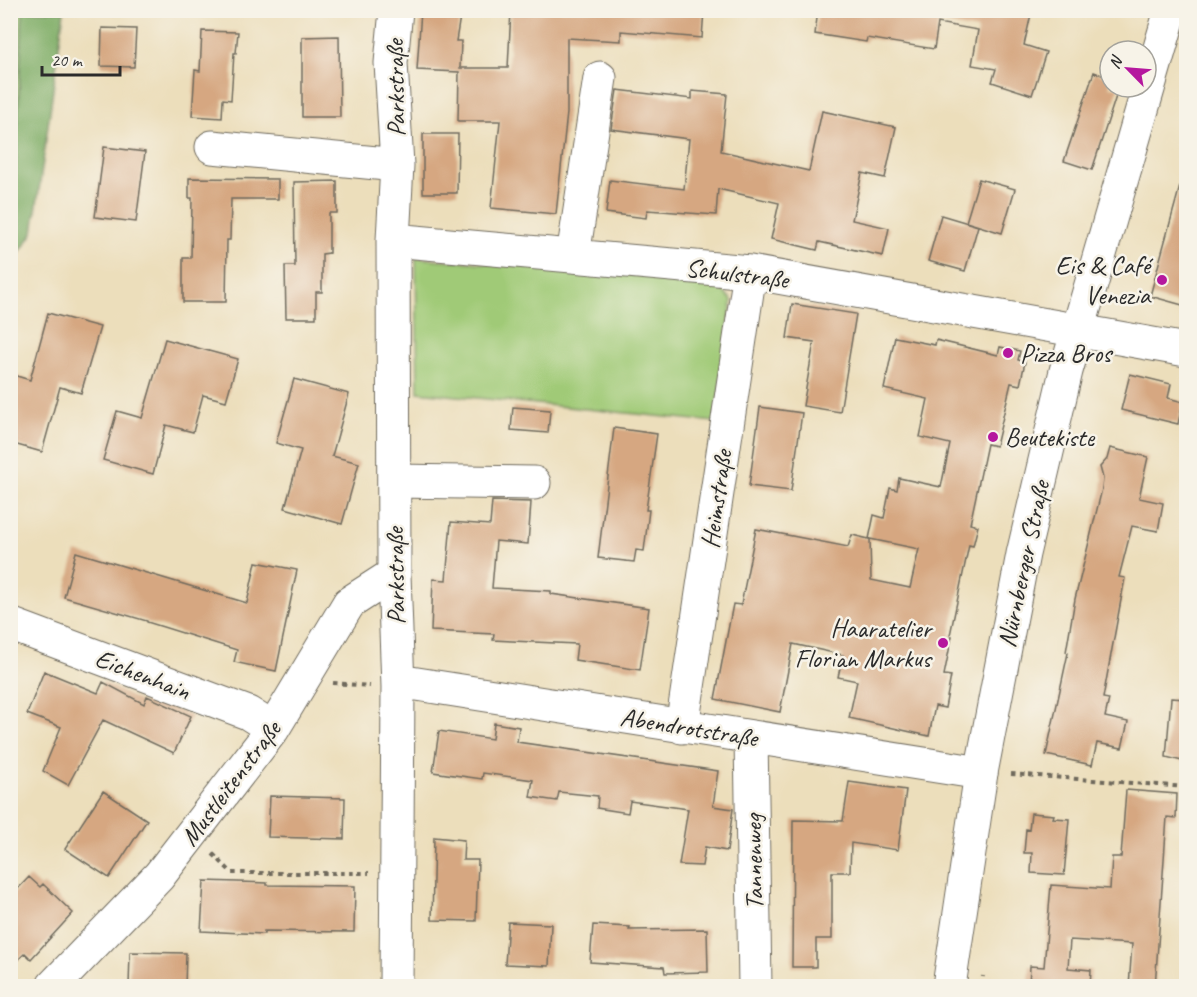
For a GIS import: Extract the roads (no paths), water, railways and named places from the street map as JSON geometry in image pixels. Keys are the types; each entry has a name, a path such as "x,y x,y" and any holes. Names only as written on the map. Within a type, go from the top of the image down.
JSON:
{"street":[{"name":"Parkstraße","path":"396,10 391,63 397,165 393,240 394,574 398,684 396,987"},
{"name":"Nürnberger Straße","path":"949,987 1001,777 1023,554 1065,375 1171,10"},
{"path":"573,256 600,78"},
{"name":"Parkstraße","path":"212,147 397,165"},
{"name":"Schulstraße","path":"393,240 750,272 1186,350"},
{"name":"Heimstraße","path":"682,727 750,272"},
{"path":"393,482 534,483"},
{"name":"Mustleitenstraße","path":"53,987 159,876 273,729 349,603 394,574"},
{"name":"Eichenhain","path":"10,624 248,713 273,729"},
{"name":"Abendrotstraße","path":"398,684 1001,777"},
{"name":"Tannenweg","path":"751,737 755,987"}],"place":[{"name":"Eis & Café Venezia","path":"1162,280"},
{"name":"Pizza Bros","path":"1008,353"},
{"name":"Beutekiste","path":"993,437"},
{"name":"Haaratelier Florian Markus","path":"943,643"}]}
